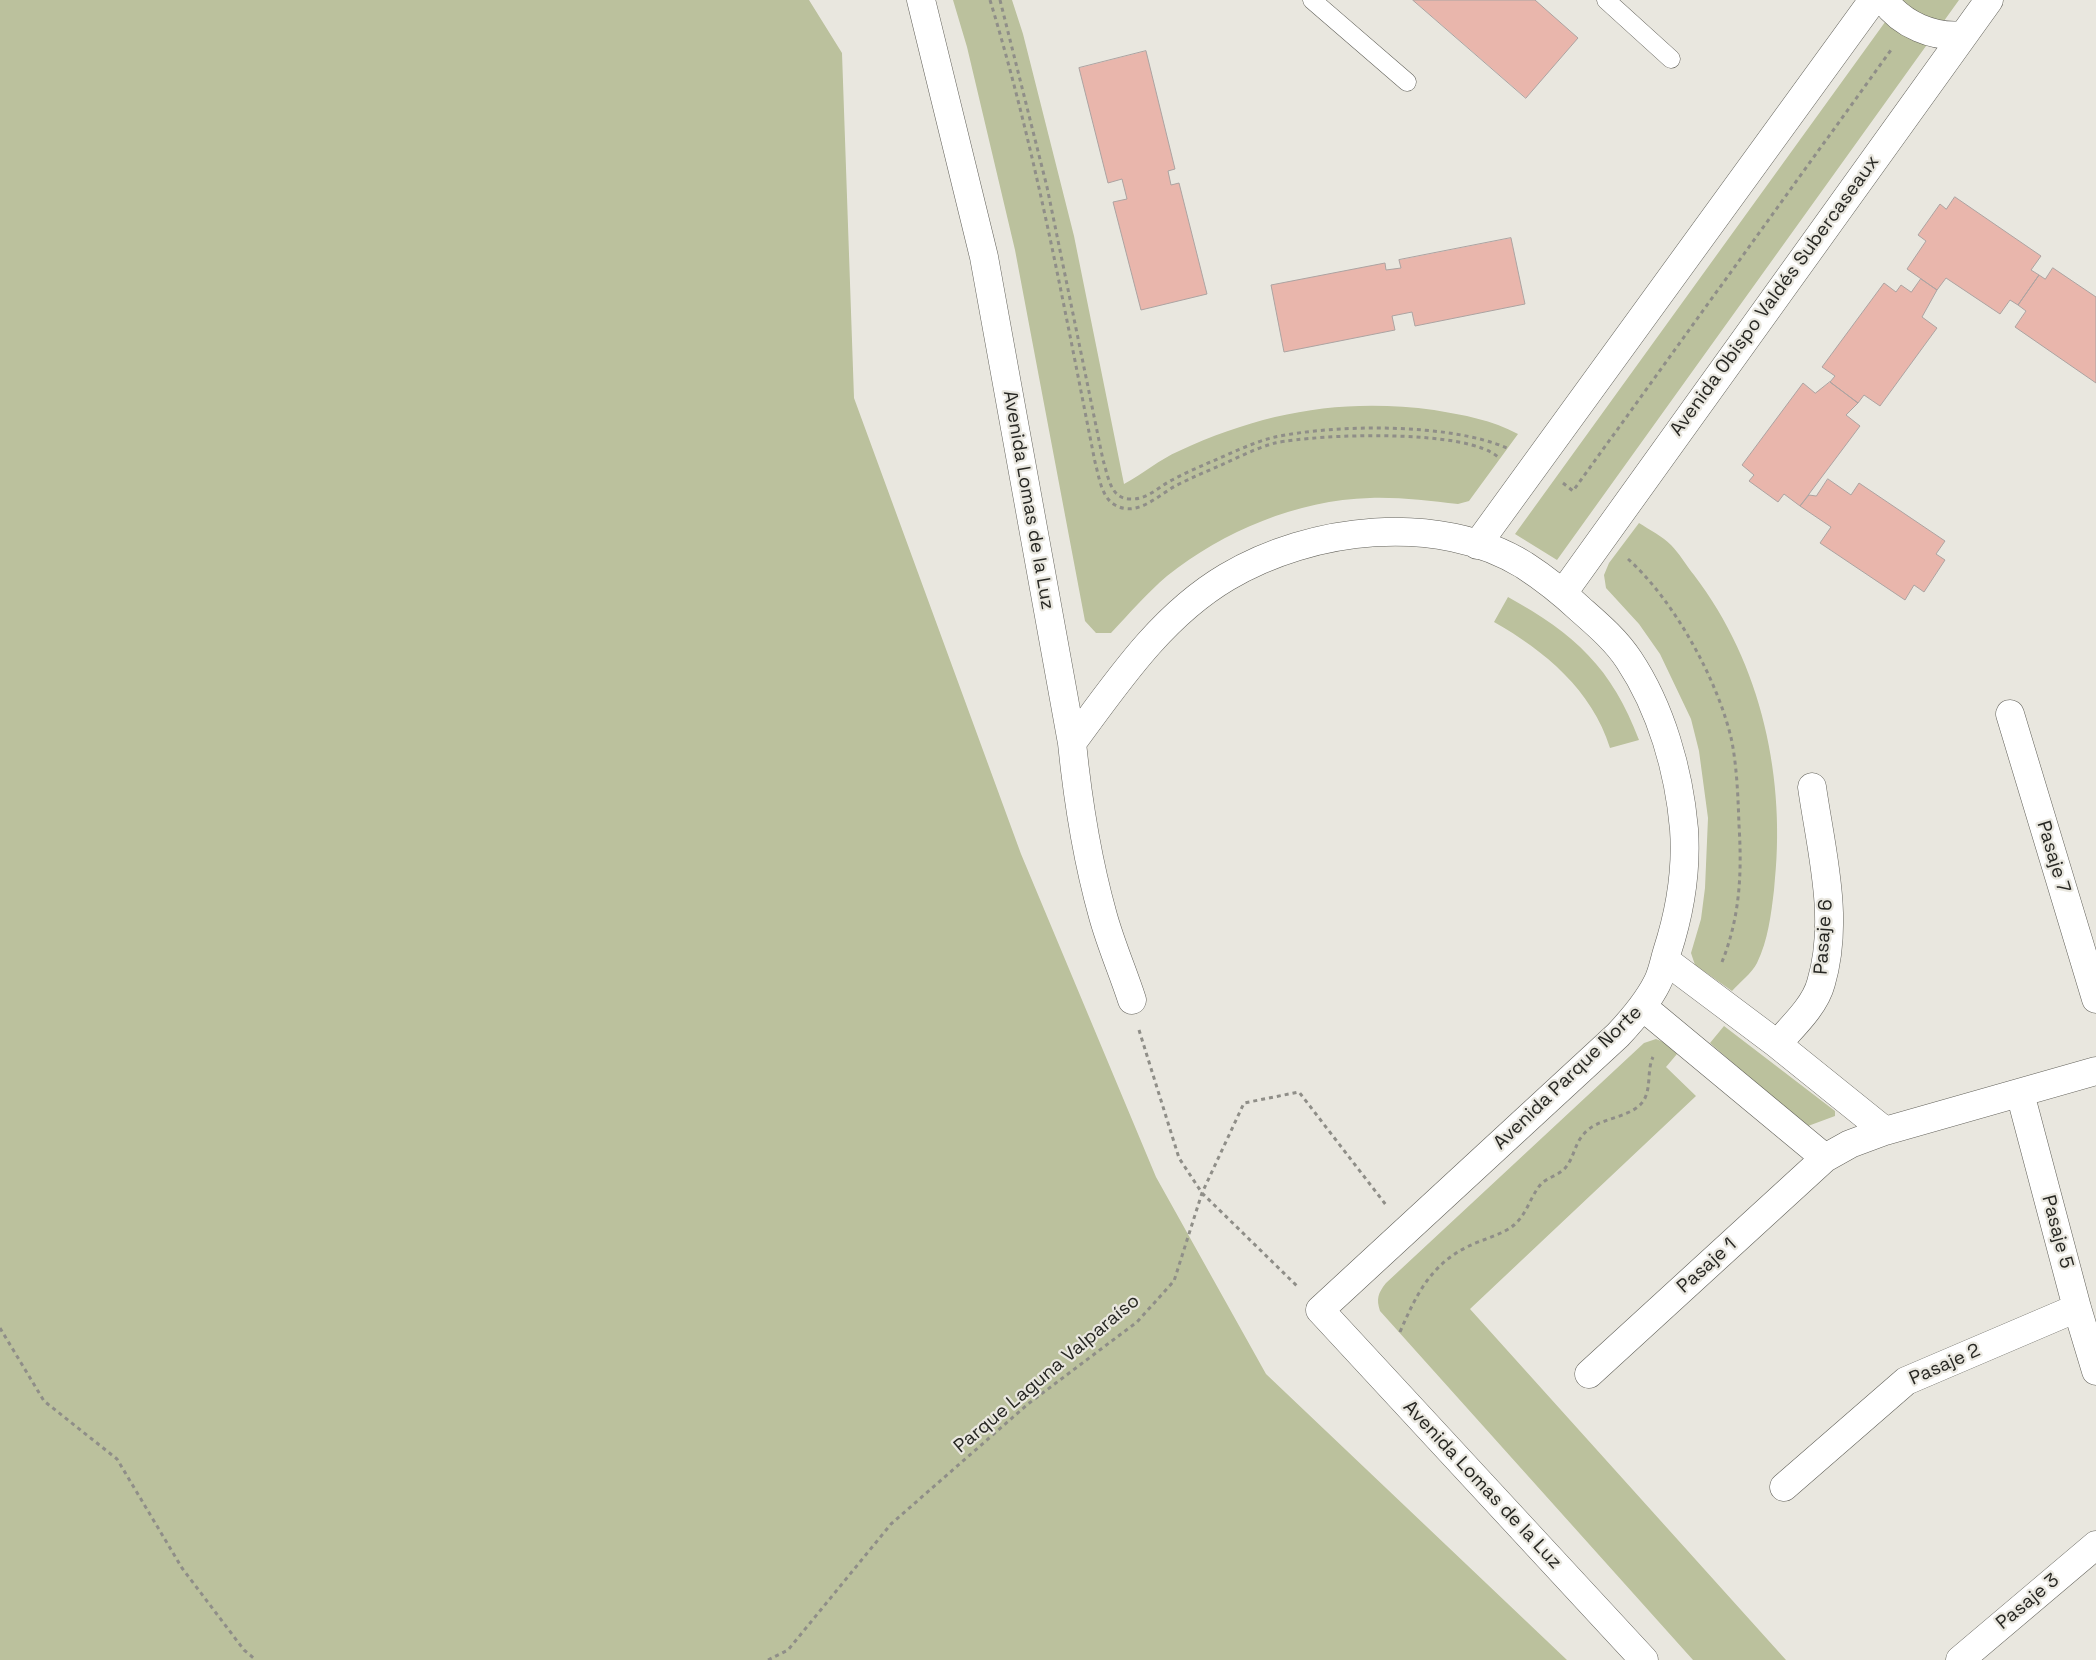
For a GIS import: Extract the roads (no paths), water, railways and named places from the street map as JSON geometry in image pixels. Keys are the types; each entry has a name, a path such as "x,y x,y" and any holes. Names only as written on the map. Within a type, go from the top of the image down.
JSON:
{"street":[{"name":"Avenida Lomas de la Luz","path":"921,0 984,256 1072,743 1077,792 1086,848 1104,918 1132,1000"},
{"path":"1477,544 1873,0"},
{"path":"1884,0 1902,18 1919,28 1952,37 1964,35"},
{"name":"Avenida Obispo Valdés Subercaseaux","path":"1563,594 1989,0"},
{"name":"Avenida Parque Norte","path":"1072,743 1121,677 1164,627 1195,599 1226,577 1290,547 1326,538 1377,532 1436,535 1477,544 1522,564 1563,594 1604,631 1627,657 1645,686 1658,719 1675,773 1682,810 1685,867 1676,924 1659,981 1643,1007 1618,1035 1320,1310"},
{"name":"Pasaje 7","path":"2010,714 2096,999"},
{"name":"Pasaje 6","path":"1777,1044 1808,1008 1821,984 1826,955 1830,906 1812,787"},
{"path":"1665,960 1777,1044 1885,1131"},
{"path":"1643,1007 1825,1158"},
{"name":"Pasaje 1","path":"1589,1374 1825,1158 1850,1144 1885,1131 2096,1071"},
{"name":"Pasaje 5","path":"2020,1093 2076,1308 2096,1371"},
{"name":"Pasaje 2","path":"1784,1487 1906,1381 2076,1308"},
{"name":"Avenida Lomas de la Luz","path":"1320,1310 1644,1660"},
{"name":"Pasaje 3","path":"1960,1660 2096,1545"}],"lane":[{"path":"1312,0 1407,82"},
{"path":"1606,0 1670,59"}]}
